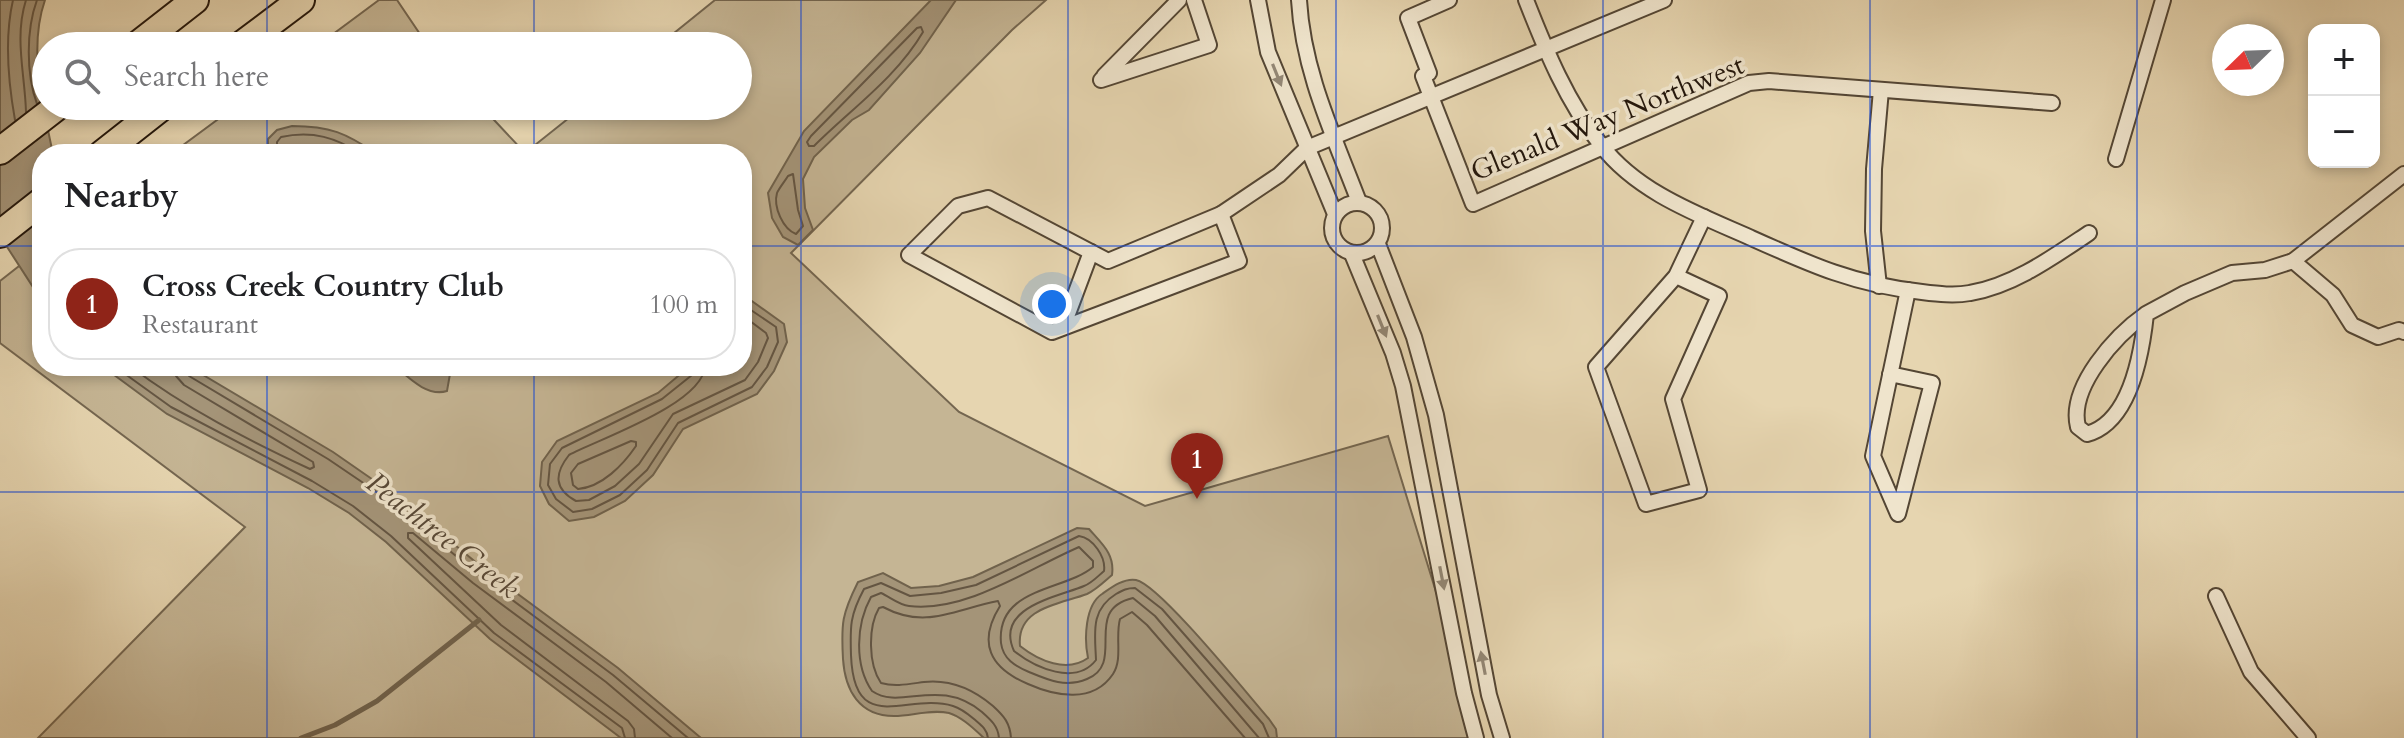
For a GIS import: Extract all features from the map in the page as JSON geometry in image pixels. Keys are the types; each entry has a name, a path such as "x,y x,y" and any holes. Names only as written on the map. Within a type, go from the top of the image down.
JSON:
{"highway":[{"path":"154,32 195,0"},
{"path":"259,32 301,0"},
{"path":"0,151 40,120"},
{"path":"115,144 145,120"},
{"path":"0,234 32,209"}],"street":[{"path":"1179,0 1101,80 1209,45 1194,0"},
{"path":"1258,0 1268,52 1335,214"},
{"path":"1299,0 1307,61 1359,202"},
{"path":"1430,97 1423,76 1429,73 1408,18 1449,0"},
{"path":"1526,0 1545,49 1572,103 1602,147 1649,188 1704,217 1824,270 1879,286 1952,295 1986,290 2041,265 2089,233"},
{"path":"1221,214 1239,261 1052,332 909,255 958,206 988,198 1108,261 1221,214 1279,175 1307,148 1664,0"},
{"path":"2116,159 2163,0"},
{"name":"Glenald Way Northwest","path":"1430,97 1473,204 1749,83 1769,81 2052,103"},
{"path":"1879,286 1873,231 1874,169 1881,90"},
{"path":"2146,314 2143,348 2132,384 2114,415 2097,431 2087,434 2078,427 2074,414 2082,392 2115,340 2146,314 2232,273 2265,270 2293,261 2404,174"},
{"path":"1359,202 1373,208 1381,219 1383,231 1378,244 1367,253 1352,254 1340,249 1333,238 1331,226 1335,214 1345,205 1359,202"},
{"path":"1676,276 1719,296 1673,399 1699,490 1646,504 1596,367 1676,276 1704,217"},
{"path":"1378,244 1414,337 1436,415 1489,695 1502,738"},
{"path":"1063,327 1091,252"},
{"path":"1352,254 1393,353 1403,386 1464,693 1476,738"},
{"path":"2293,261 2333,295 2352,325 2378,337 2399,330 2404,332"},
{"path":"1890,374 1932,383 1898,514 1873,456 1890,374 1908,290"},
{"path":"2216,596 2251,672 2308,738"}],"shaded area":[{"path":"379,0 397,0 419,32 336,32"},
{"path":"715,0 1046,0 1012,30 791,253 959,412 1145,506 1388,436 1481,738 38,738 245,527 44,376 752,376 752,144 536,144 566,120 752,120 752,32 675,32"},
{"path":"217,120 494,120 517,144 185,144"},
{"path":"32,256 32,367 0,343 0,281"}],"water":[{"path":"0,0 45,0 39,32 32,32 32,120 46,120 51,144 32,144 32,286 0,236"},
{"path":"931,0 956,0 920,53 869,110 852,120 814,157 803,179 805,208 813,230 798,245 783,237 772,218 768,193 804,131"},
{"path":"292,126 317,127 337,132 361,144 268,144 268,139 277,130"},
{"path":"752,301 784,324 787,342 774,371 757,394 683,429 653,475 625,501 594,517 569,521 549,504 540,486 542,462 557,441 658,393 678,376 752,376"},
{"path":"116,376 205,376 333,452 392,493 484,569 618,668 701,738 621,738 490,639 386,542 349,513 167,414"},
{"path":"406,376 450,376 447,391 440,392 425,389"},
{"path":"1077,528 1089,529 1103,545 1112,561 1112,575 1087,594 1033,615 1025,623 1020,646 1036,656 1062,665 1088,658 1086,632 1096,599 1114,586 1136,580 1164,600 1204,642 1269,719 1276,729 1277,738 984,738 963,720 949,713 882,715 856,699 844,670 842,636 846,611 858,582 883,573 911,588 939,586 973,577"}],"waterway":[{"path":"301,738 335,725 377,701 479,620"}],"place":[{"name":"Cross Creek Country Club","path":"1197,499"}],"water label":[{"name":"Peachtree Creek","path":"443,535"}]}
